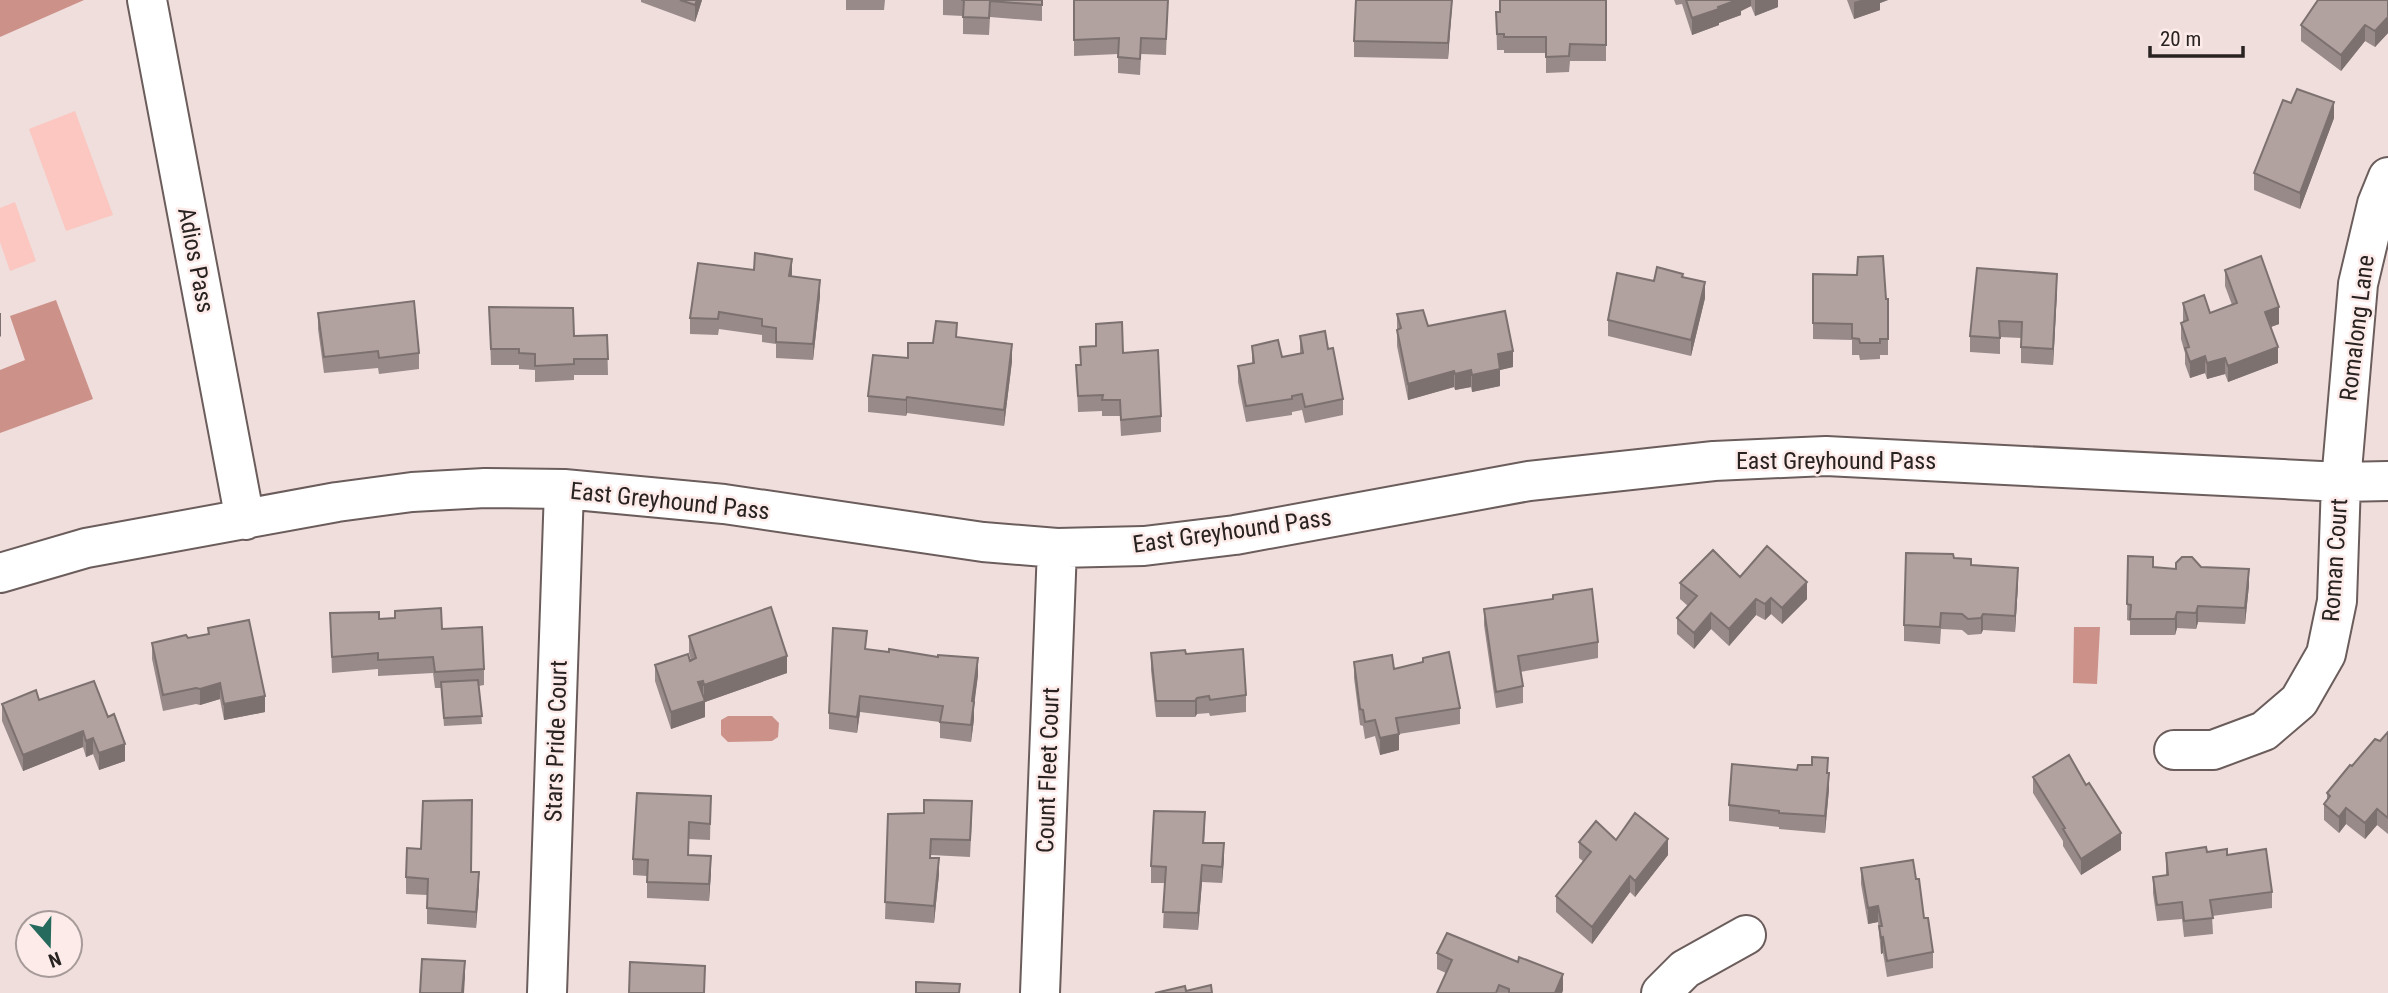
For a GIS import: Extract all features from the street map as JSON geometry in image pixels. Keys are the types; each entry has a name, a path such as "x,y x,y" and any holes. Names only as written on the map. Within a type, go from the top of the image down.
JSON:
{"street":[{"name":"Adios Pass","path":"147,0 245,520"},
{"name":"Romalong Lane","path":"2341,481 2358,284 2377,204 2388,177"},
{"name":"East Greyhound Pass","path":"0,573 86,548 337,502 412,492 485,488 564,489 724,504 983,542 1057,548 1144,546 1235,535 1529,481 1714,461 1826,456 2388,481"},
{"name":"Roman Court","path":"2174,750 2213,750 2264,732 2299,701 2326,654 2337,601 2341,481"},
{"name":"Stars Pride Court","path":"547,993 564,489"},
{"name":"Count Fleet Court","path":"1040,993 1057,548"},
{"path":"1661,993 1685,969 1746,935"}],"shaded area":[{"path":"0,0 84,0 0,37"},
{"path":"75,111 113,215 66,231 29,129"},
{"path":"15,202 36,261 10,271 0,242 0,208"},
{"path":"56,300 93,399 0,433 0,370 25,360 10,316"},
{"path":"2074,627 2100,627 2097,684 2073,683"},
{"path":"728,716 772,716 779,723 778,737 772,741 728,742 721,735 721,720"}],"building":[{"path":"680,0 697,0 695,5"},
{"path":"964,0 1042,0 1042,5 990,1 989,18 963,17"},
{"path":"1074,0 1168,0 1166,39 1141,38 1140,59 1118,57 1119,38 1074,40"},
{"path":"1356,0 1452,0 1448,43 1354,41"},
{"path":"1500,0 1606,0 1606,45 1570,44 1569,56 1546,57 1546,37 1504,37 1504,34 1497,34 1496,12 1500,12"},
{"path":"1686,0 1737,0 1692,18"},
{"path":"2318,0 2388,0 2388,17 2375,31 2365,25 2341,55 2301,25"},
{"path":"2297,89 2334,102 2300,193 2254,173 2283,100 2291,103"},
{"path":"755,253 792,259 789,276 820,280 813,344 776,342 776,328 762,326 762,319 719,312 718,319 690,318 698,263 754,270"},
{"path":"1883,256 1888,299 1888,339 1880,339 1880,343 1860,343 1859,339 1852,338 1852,324 1813,323 1813,274 1857,275 1858,257"},
{"path":"2261,256 2279,307 2265,312 2278,347 2228,366 2225,358 2207,363 2205,356 2190,362 2185,348 2189,347 2181,323 2188,320 2183,303 2204,295 2210,313 2237,303 2225,270"},
{"path":"1657,267 1705,282 1691,340 1608,320 1617,273 1654,281"},
{"path":"1977,268 2057,274 2053,349 2021,347 2022,322 1999,321 2000,338 1970,336"},
{"path":"414,301 419,353 379,358 378,351 324,357 318,313"},
{"path":"489,307 573,308 574,336 607,335 608,359 574,359 574,364 535,366 535,354 519,353 519,349 491,349"},
{"path":"1423,310 1428,326 1505,311 1513,351 1498,354 1500,369 1472,375 1471,370 1455,374 1454,371 1408,384 1397,330 1401,328 1397,314"},
{"path":"936,321 957,323 956,337 1012,344 1004,410 907,397 906,400 868,396 873,355 908,358 908,343 933,343"},
{"path":"1122,322 1123,353 1158,350 1161,416 1121,420 1120,400 1102,400 1103,395 1078,396 1076,365 1081,365 1080,347 1096,346 1096,324"},
{"path":"1325,331 1328,349 1333,348 1343,399 1305,407 1302,394 1292,396 1292,399 1246,406 1238,366 1254,363 1252,346 1278,340 1282,357 1303,353 1300,336"},
{"path":"1767,546 1807,582 1782,608 1771,598 1765,604 1756,599 1729,629 1711,613 1694,633 1677,618 1697,596 1680,583 1713,550 1740,577"},
{"path":"1906,553 1953,554 1954,558 1971,559 1971,565 2018,568 2015,616 1983,614 1981,618 1968,619 1962,614 1941,613 1940,627 1904,625"},
{"path":"2128,556 2153,557 2153,567 2176,569 2176,563 2182,557 2192,557 2201,567 2249,569 2245,608 2198,606 2196,613 2177,612 2175,619 2130,619 2131,605 2127,604"},
{"path":"1592,589 1598,642 1518,656 1523,686 1496,692 1484,609 1553,599 1553,595"},
{"path":"771,607 787,656 704,685 703,681 698,682 705,701 671,712 655,665 688,654 690,661 696,658 689,636"},
{"path":"441,608 442,629 482,627 484,669 435,672 433,657 378,660 378,653 332,657 330,613 379,612 379,619 395,618 395,611"},
{"path":"249,620 265,696 224,704 220,683 163,695 152,643 186,635 188,638 209,634 208,628"},
{"path":"833,628 867,631 865,649 889,652 889,649 938,657 978,658 971,725 940,722 943,706 860,696 857,717 829,713"},
{"path":"1243,649 1246,695 1210,700 1209,696 1197,698 1195,701 1156,701 1151,653 1185,650 1186,654"},
{"path":"1449,652 1460,708 1396,718 1399,734 1380,738 1375,720 1365,722 1363,710 1360,709 1354,662 1392,655 1394,669"},
{"path":"478,680 482,716 444,718 441,682"},
{"path":"94,681 108,717 114,714 125,744 99,753 93,738 86,741 83,731 23,755 2,704 36,690 39,700"},
{"path":"2388,732 2388,818 2377,809 2365,823 2346,808 2339,817 2324,804 2330,796 2327,793 2375,739 2380,741"},
{"path":"2069,755 2086,785 2089,783 2121,833 2081,859 2033,777"},
{"path":"1812,757 1828,758 1825,816 1779,813 1729,805 1732,764 1797,770 1798,765 1812,765"},
{"path":"637,793 711,796 710,824 689,822 688,855 711,856 709,884 647,882 648,860 633,859"},
{"path":"472,800 471,872 479,872 476,912 427,908 428,879 406,877 407,848 421,849 423,801"},
{"path":"924,800 972,801 970,840 931,839 930,858 939,858 934,906 885,902 888,814 924,813"},
{"path":"1154,811 1205,812 1203,843 1224,843 1222,867 1202,865 1198,913 1163,912 1166,867 1151,866"},
{"path":"1635,813 1668,839 1635,881 1630,876 1592,927 1556,896 1591,852 1579,842 1596,821 1616,840"},
{"path":"2206,847 2207,852 2227,849 2227,855 2266,849 2272,892 2210,900 2213,918 2184,921 2182,902 2157,905 2153,877 2168,875 2166,853"},
{"path":"1913,860 1916,879 1919,879 1924,918 1928,918 1933,952 1887,961 1879,926 1882,926 1878,906 1868,908 1861,868"},
{"path":"1447,933 1518,962 1519,957 1563,974 1555,993 1509,993 1509,989 1499,985 1496,993 1437,993 1452,960 1437,953"},
{"path":"422,959 465,961 462,993 420,993"},
{"path":"630,962 705,966 704,993 629,993"},
{"path":"916,982 960,984 959,993 916,993"},
{"path":"1211,985 1212,993 1155,993 1185,986 1186,991"}]}
